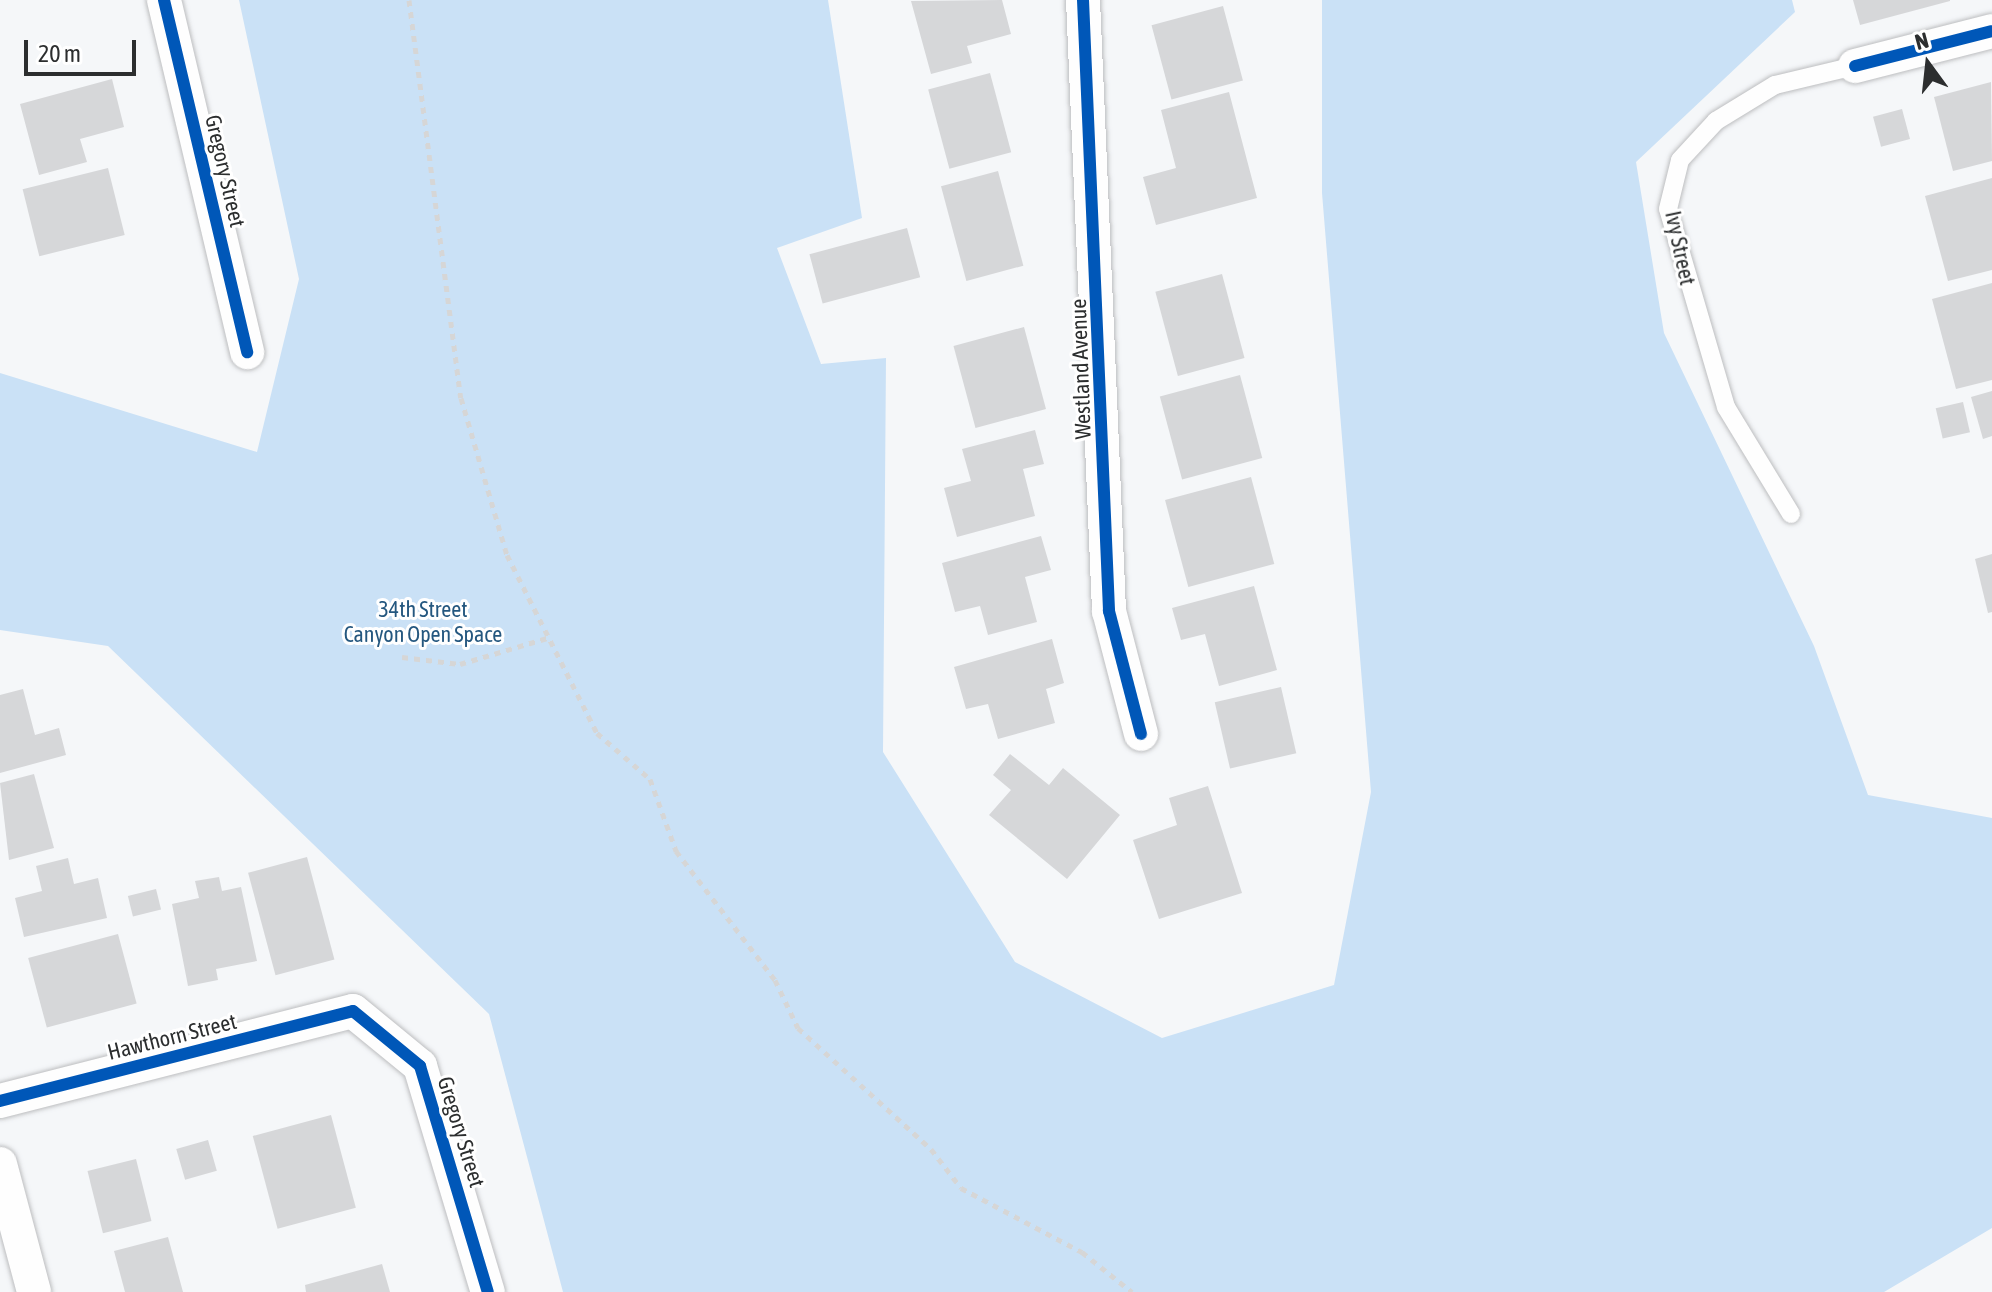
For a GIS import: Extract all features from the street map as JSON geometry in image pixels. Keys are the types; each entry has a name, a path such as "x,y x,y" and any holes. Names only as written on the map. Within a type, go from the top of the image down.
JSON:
{"street":[{"name":"Gregory Street","path":"164,0 247,352"},
{"name":"Westland Avenue","path":"1083,0 1109,611 1141,734"},
{"name":"Ivy Street","path":"1855,66 1992,31"},
{"name":"Gregory Street","path":"353,1011 420,1066 488,1292"},
{"name":"Hawthorn Street","path":"0,1101 353,1011"},
{"path":"0,1164 34,1292"}],"lane":[{"name":"Ivy Street","path":"1791,514 1726,407 1668,209 1680,160 1716,121 1775,85 1855,66"}],"path":[{"path":"409,0 461,398 507,555 597,733 650,779 676,851 775,980 798,1028 931,1149 961,1188 1082,1252 1132,1292"},
{"path":"402,657 460,664 547,638"}],"green space":[{"name":"34th Street Canyon Open Space","path":"239,0 828,0 862,218 777,248 821,364 886,358 883,752 1015,962 1162,1038 1334,985 1371,792 1322,193 1322,0 1792,0 1795,12 1636,162 1664,333 1814,646 1868,795 1992,818 1992,1228 1884,1292 563,1292 489,1014 108,646 0,630 0,373 257,452 299,279"}],"building":[{"path":"1002,0 1011,34 967,46 972,63 931,74 911,1"},
{"path":"1853,0 1950,0 1950,1 1860,25"},
{"path":"1223,6 1243,80 1171,100 1152,25"},
{"path":"990,73 1011,152 949,169 928,90"},
{"path":"112,79 124,127 80,139 87,162 39,175 20,104"},
{"path":"1991,82 1992,161 1953,171 1934,97"},
{"path":"1229,92 1257,198 1156,225 1143,177 1176,168 1161,110"},
{"path":"1902,109 1910,139 1881,147 1873,117"},
{"path":"108,168 125,235 39,256 23,189"},
{"path":"998,171 1023,266 966,281 941,186"},
{"path":"1992,178 1992,270 1948,281 1925,196"},
{"path":"907,228 920,277 823,303 809,254"},
{"path":"1222,274 1245,358 1178,376 1155,292"},
{"path":"1992,283 1992,380 1956,389 1932,299"},
{"path":"1024,327 1046,409 975,428 953,346"},
{"path":"1240,375 1262,458 1182,480 1160,396"},
{"path":"1992,391 1992,436 1983,439 1971,397"},
{"path":"1963,402 1970,432 1943,439 1936,408"},
{"path":"1035,430 1044,464 1023,469 1035,516 957,537 944,488 971,481 962,449"},
{"path":"1251,477 1274,564 1188,587 1165,500"},
{"path":"1041,536 1051,570 1025,577 1037,622 988,635 980,606 955,612 942,563"},
{"path":"1992,554 1992,612 1988,613 1975,559"},
{"path":"1254,586 1277,670 1219,686 1205,634 1181,640 1172,608"},
{"path":"1052,639 1064,683 1046,689 1055,723 998,739 988,704 966,709 954,667"},
{"path":"1281,687 1296,753 1230,769 1215,702"},
{"path":"23,689 35,735 59,728 66,755 0,773 0,695"},
{"path":"1010,754 1049,785 1063,768 1120,815 1067,879 989,815 1011,790 993,775"},
{"path":"34,774 54,848 9,860 0,783"},
{"path":"1208,786 1242,893 1159,919 1133,840 1177,825 1169,798"},
{"path":"307,857 334,959 276,975 248,873"},
{"path":"68,858 74,884 98,878 107,918 24,937 15,898 42,891 36,866"},
{"path":"219,877 222,891 241,887 257,961 216,969 218,980 188,986 172,904 199,898 195,881"},
{"path":"156,889 161,909 133,916 128,896"},
{"path":"118,934 137,1004 47,1028 28,958"},
{"path":"331,1115 356,1208 278,1229 253,1136"},
{"path":"208,1140 217,1171 185,1180 176,1149"},
{"path":"136,1159 151,1221 103,1233 87,1171"},
{"path":"168,1237 183,1292 125,1292 114,1251"},
{"path":"382,1264 390,1292 306,1292 305,1285"}],"cycle path":[{"path":"164,0 247,352"},
{"path":"1083,0 1109,611 1141,734"},
{"path":"1855,66 1992,31"},
{"path":"0,1101 353,1011 420,1066 488,1292"}]}
